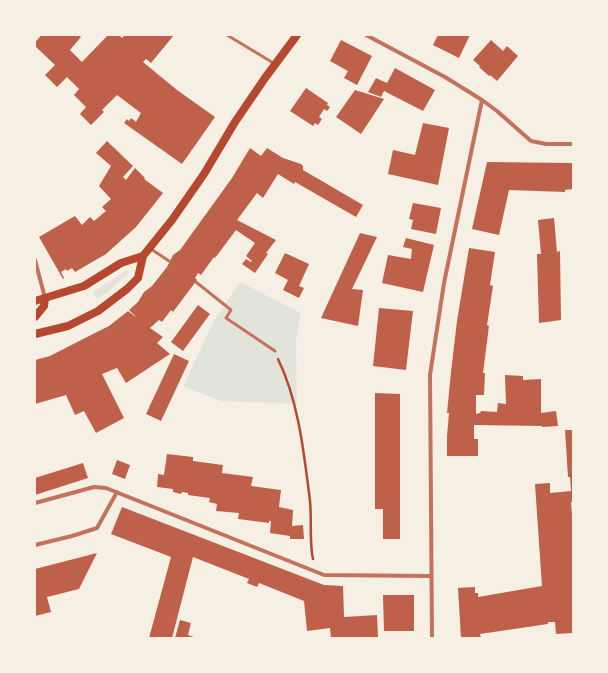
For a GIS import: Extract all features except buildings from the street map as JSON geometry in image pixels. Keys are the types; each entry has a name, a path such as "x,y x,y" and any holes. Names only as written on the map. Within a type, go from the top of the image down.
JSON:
{"main road":[{"path":"35,334 68,326 98,312 127,289 138,278 143,256 172,220 204,174 236,122 275,64 297,35"},
{"path":"35,301 84,286 121,263 143,256"},
{"path":"35,317 44,306 45,298"}],"street":[{"path":"366,35 445,77 482,100 531,141 546,144 573,144"},
{"path":"432,638 430,375 444,283 482,100"},
{"path":"36,262 45,298"},
{"path":"35,503 94,487 106,488 324,575 431,576"},
{"path":"35,545 97,528 117,492"}],"lane":[{"path":"227,35 275,64"},
{"path":"150,248 169,261"},
{"path":"196,282 231,310 226,318 275,351"}],"path":[{"path":"275,351 286,376 298,420 310,502 313,559 324,575"}],"shaded area":[{"path":"127,270 129,273 107,293 97,299 93,292"},
{"path":"240,282 301,313 296,341 297,404 221,401 183,386 213,323"}]}
